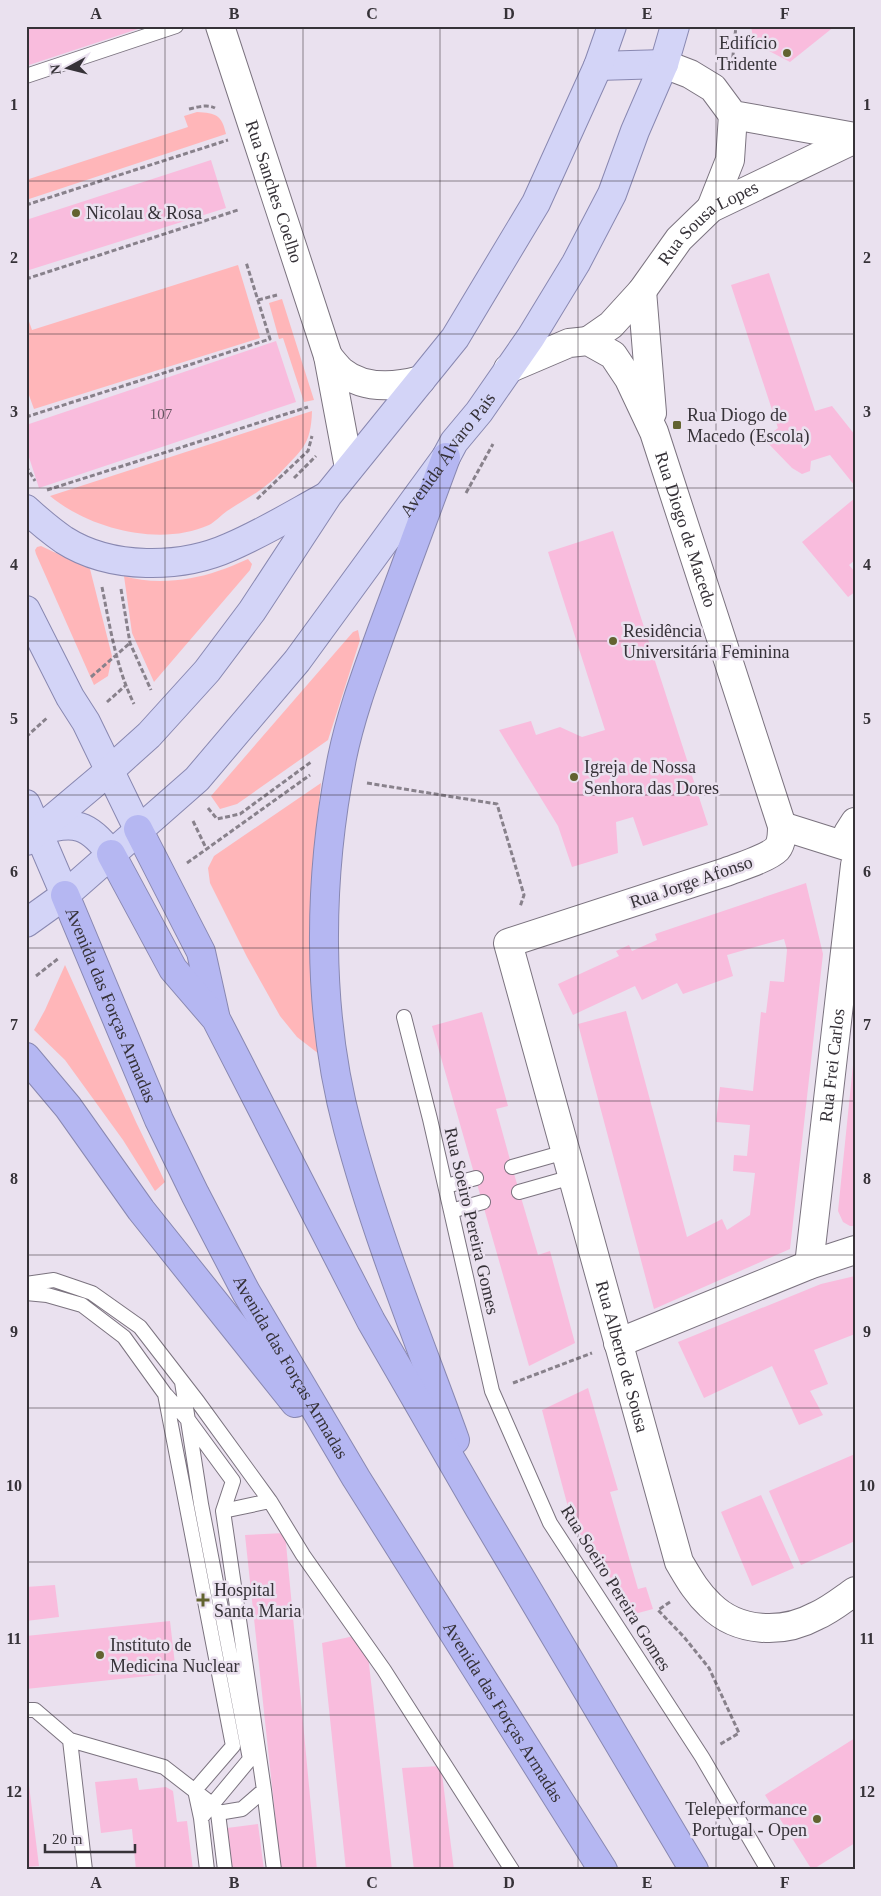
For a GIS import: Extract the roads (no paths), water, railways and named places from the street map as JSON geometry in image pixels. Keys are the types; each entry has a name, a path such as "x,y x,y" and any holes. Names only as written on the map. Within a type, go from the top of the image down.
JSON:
{"highway":[{"path":"446,457 362,684 343,755 331,824 326,871 325,966 332,1050 348,1128 370,1205 479,1508"},
{"path":"138,829 201,952 216,1019"},
{"path":"111,854 173,969 216,1019 371,1320 479,1508 694,1870"},
{"name":"Avenida das Forças Armadas","path":"65,895 159,1120 246,1292 356,1478 603,1870"},
{"path":"26,1057 68,1107 141,1210 356,1478"}],"main road":[{"path":"32,837 110,771 149,735 207,671 252,611 328,495 456,338 536,203 598,66 612,26"},
{"name":"Avenida Álvaro Pais","path":"26,924 65,895 197,779 297,661 446,457 454,442 479,412 531,337 557,295 612,194 664,64 675,26"},
{"path":"598,66 664,64"},
{"path":"35,496 66,541 84,550 120,561 160,564 182,562 230,547 328,495"},
{"path":"26,610 70,697 86,722 138,829"},
{"name":"Avenida das Forças Armadas","path":"26,804 32,837 65,895"},
{"path":"32,837 68,824 86,829 100,839 111,854"}],"street":[{"name":"Rua Sanches Coelho","path":"220,26 328,356 349,468"},
{"path":"664,64 690,74 713,88 733,115 730,160 711,208"},
{"name":"Rua Sousa Lopes","path":"733,115 855,138"},
{"name":"Rua Sousa Lopes","path":"588,341 611,325 642,291 678,239 711,208 855,138"},
{"name":"Rua Diogo de Macedo","path":"642,291 654,432"},
{"path":"508,369 568,343 588,341"},
{"name":"Rua Diogo de Macedo","path":"588,341 613,355 629,379 654,432 782,826"},
{"name":"Rua Sanches Coelho","path":"328,356 342,372 360,381 380,386 400,386 421,380"},
{"path":"855,822 848,834 855,848"},
{"path":"782,826 855,848"},
{"name":"Rua Jorge Afonso","path":"508,943 726,872 759,859 778,848 782,837 782,826"},
{"name":"Rua Frei Carlos","path":"810,1265 855,865"},
{"name":"Rua Alberto de Sousa","path":"508,943 679,1562 693,1586 711,1606 732,1620 762,1629 791,1626 816,1617 855,1591"},
{"path":"618,1343 810,1265 855,1250"}],"lane":[{"path":"26,76 176,26"},
{"name":"Rua Soeiro Pereira Gomes","path":"404,1017 446,1186 492,1391 550,1523 702,1757 768,1870"},
{"path":"512,1167 569,1164"},
{"path":"519,1192 569,1164"},
{"path":"446,1186 476,1178"},
{"path":"451,1211 483,1202"},
{"path":"26,1284 54,1280 92,1293 140,1327 270,1501 303,1555 384,1670 512,1870"},
{"path":"26,1293 47,1295 82,1305 124,1337 165,1394 189,1421 233,1481 223,1511 274,1870"},
{"path":"182,1382 201,1504 250,1759 215,1809 201,1818"},
{"path":"165,1394 233,1746 195,1790"},
{"path":"223,1511 270,1501"},
{"path":"186,1505 201,1504"},
{"path":"26,1710 36,1710 70,1740 164,1767 195,1790 215,1809 225,1870"},
{"path":"70,1740 85,1870"},
{"path":"195,1790 201,1818 207,1870"},
{"path":"215,1809 242,1809 264,1790"}],"place":[{"name":"Edifício Tridente","path":"787,53"},
{"name":"Nicolau & Rosa","path":"76,213"},
{"name":"Rua Diogo de Macedo (Escola)","path":"677,425"},
{"name":"Residência Universitária Feminina","path":"613,641"},
{"name":"Igreja de Nossa Senhora das Dores","path":"574,777"},
{"name":"Hospital Santa Maria","path":"203,1600"},
{"name":"Instituto de Medicina Nuclear","path":"100,1655"},
{"name":"Teleperformance Portugal - Open","path":"817,1819"}]}
